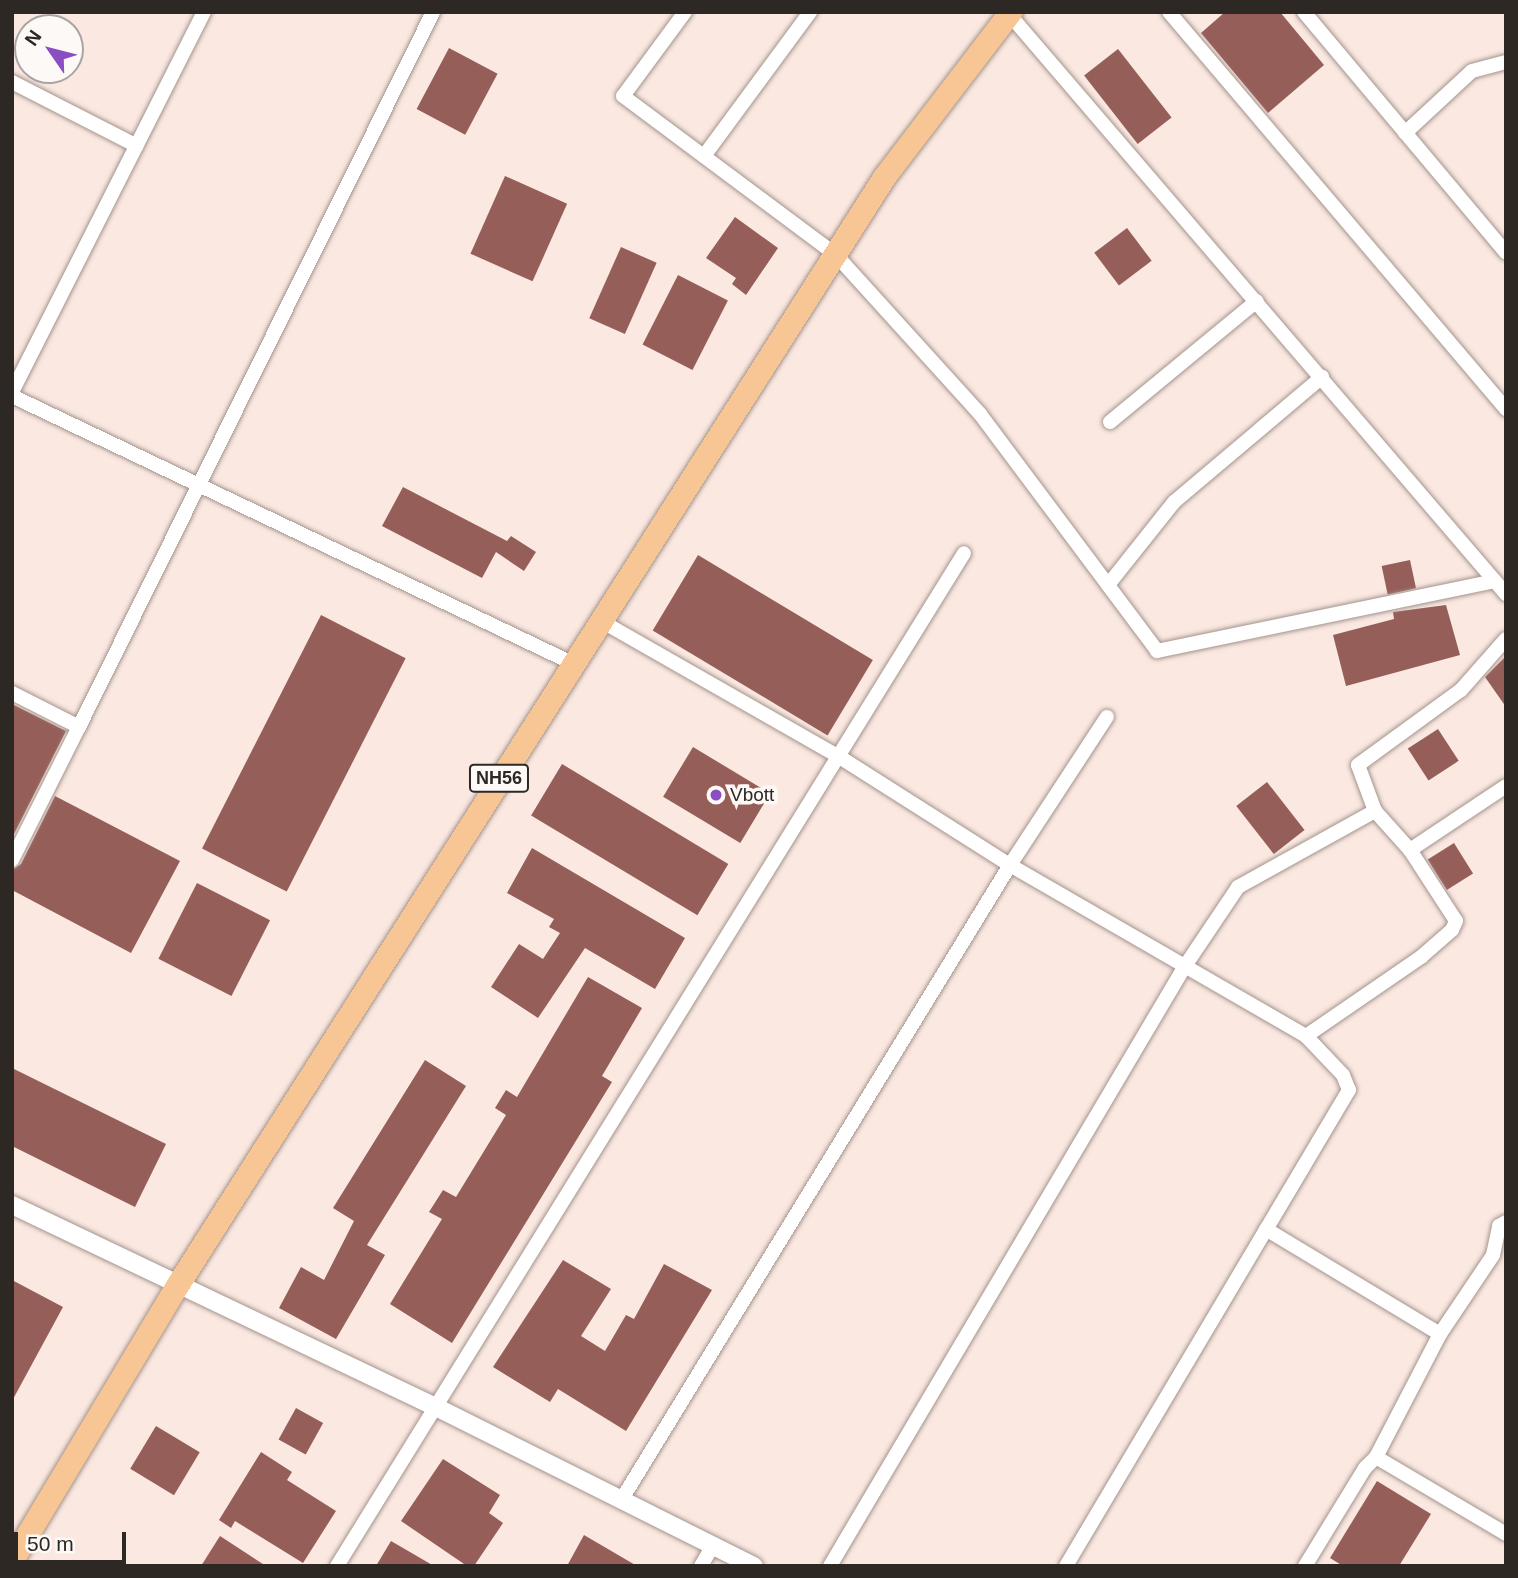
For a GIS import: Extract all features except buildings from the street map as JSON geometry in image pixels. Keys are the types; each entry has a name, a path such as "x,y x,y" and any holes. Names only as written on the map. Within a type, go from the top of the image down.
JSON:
{"highway":[{"name":"NH56","path":"12,1560 178,1284 884,177 1010,13"}],"street":[{"path":"204,12 12,394 197,487 572,663"},
{"path":"12,860 433,12"},
{"path":"685,12 624,96 835,254 980,414 1157,651 1495,581"},
{"path":"704,156 810,12"},
{"path":"1169,12 1506,409"},
{"path":"1304,12 1506,253"},
{"path":"1010,13 1506,594"},
{"path":"1405,133 1472,71 1506,62"},
{"path":"12,82 137,146"},
{"path":"1110,422 1257,301"},
{"path":"1108,585 1174,502 1322,377"},
{"path":"337,1566 964,553"},
{"path":"600,621 838,756 1010,864 1306,1036 1343,1076 1349,1090 1066,1566"},
{"path":"1306,1036 1421,957 1452,930 1456,920 1410,850 1375,811 1359,765 1461,690 1506,639"},
{"path":"12,693 79,727"},
{"path":"622,1499 1010,864 1107,717"},
{"path":"1410,850 1506,786"},
{"path":"830,1566 1185,966 1238,887 1375,811"},
{"path":"12,1205 434,1406 754,1566"},
{"path":"1304,1566 1365,1468 1376,1457 1440,1334 1493,1255 1499,1226 1506,1222"},
{"path":"1266,1229 1440,1334"},
{"path":"1376,1457 1506,1534"},
{"path":"701,1566 713,1545"}],"place":[{"name":"Vbott","path":"716,795"}]}
